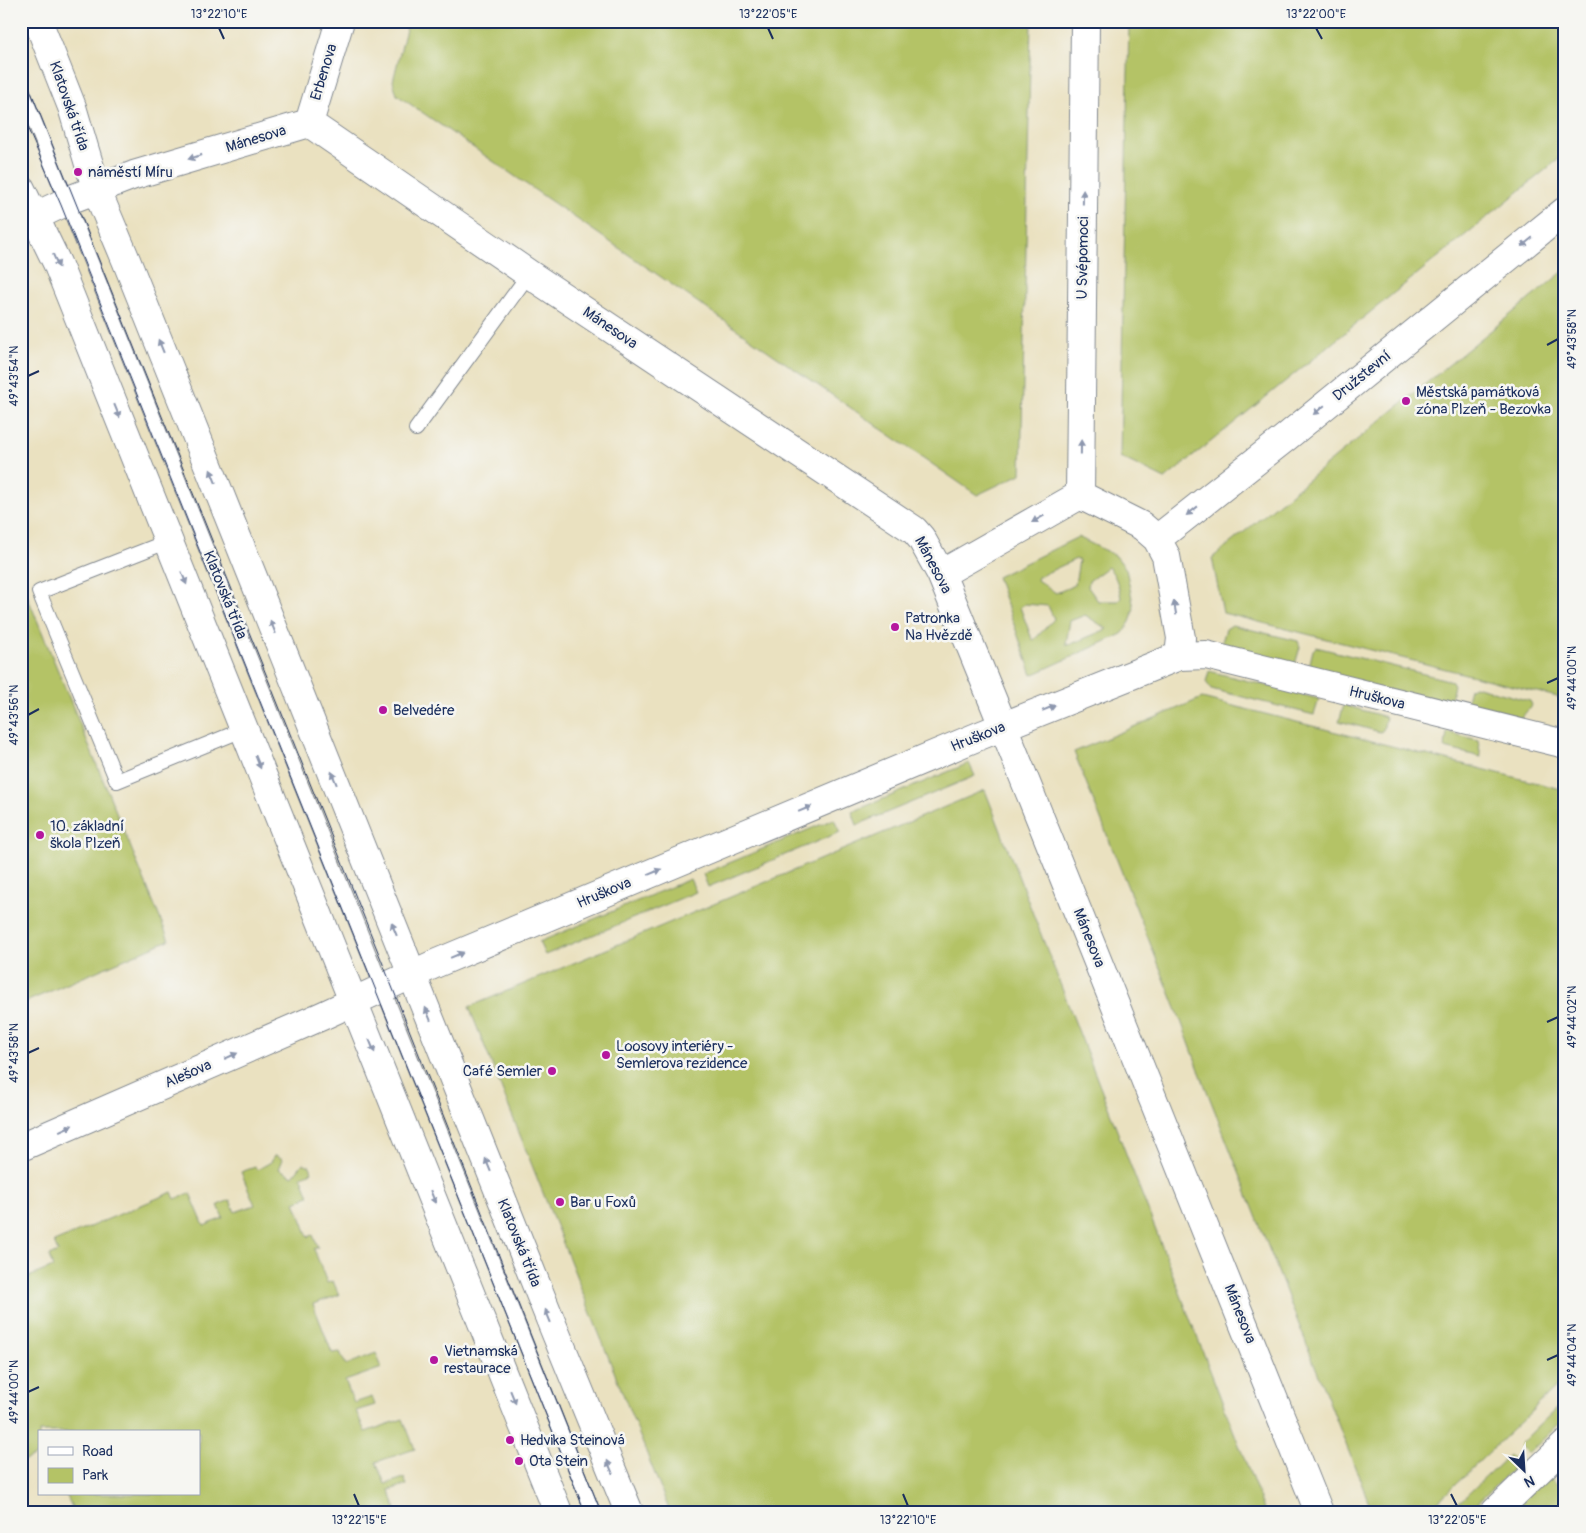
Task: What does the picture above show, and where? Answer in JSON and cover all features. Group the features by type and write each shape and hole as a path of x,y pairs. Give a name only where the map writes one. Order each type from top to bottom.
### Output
{"street":[{"name":"Klatovská třída","path":"38,21 72,107 97,191 130,268 628,1512"},
{"name":"Erbenova","path":"309,123 340,21"},
{"name":"U Svépomoci","path":"1080,495 1085,21"},
{"name":"Mánesova","path":"97,191 134,175 309,123 529,274 914,530 921,538 941,574 1004,726 1319,1512"},
{"path":"21,189 28,220 57,263 558,1512"},
{"path":"28,220 97,191"},
{"name":"Družstevní","path":"1157,539 1299,427 1565,211"},
{"path":"941,574 1080,495 1142,526 1157,539 1166,556 1181,638 1179,656"},
{"name":"Hruškova","path":"412,974 1004,726 1179,656 1206,655 1565,744"},
{"path":"354,1001 412,974"},
{"name":"Alešova","path":"21,1147 354,1001"},
{"path":"1495,1512 1565,1445"}],"lane":[{"name":"Klatovská třída","path":"21,88 593,1512"},
{"path":"416,429 529,274"},
{"path":"169,541 39,592 116,781 245,728"}],"green space":[{"path":"408,21 1031,21 1021,474 977,495 397,95 393,81"},
{"path":"1129,21 1565,21 1565,154 1165,479 1120,457"},
{"path":"1565,270 1565,699 1223,613 1212,558"},
{"path":"1078,537 1116,556 1126,569 1134,608 1130,622 1122,634 1032,675 997,577","holes":["1076,559 1079,560 1075,585 1056,593 1037,580 1038,577","1108,567 1115,577 1121,598 1118,601 1098,601 1088,587 1089,581","1025,604 1048,606 1054,619 1034,640 1020,607","1085,615 1107,629 1069,645 1066,644 1070,621"]},
{"path":"21,581 169,940 21,1004"},
{"path":"1232,625 1298,641 1300,647 1294,668 1220,648 1226,629"},
{"path":"1316,647 1452,681 1454,685 1449,707 1308,671 1313,650"},
{"path":"1209,671 1319,699 1314,715 1211,689 1206,682"},
{"path":"1474,686 1530,701 1532,705 1516,724 1464,711 1470,688"},
{"path":"1202,698 1565,790 1565,1379 1430,1509 1371,1508 1074,752"},
{"path":"1344,705 1386,717 1383,730 1380,732 1339,721"},
{"path":"1447,732 1478,740 1481,757 1445,748"},
{"path":"969,763 975,776 857,825 852,812"},
{"path":"985,790 1265,1512 670,1512 469,1007"},
{"path":"834,819 840,832 708,887 703,874"},
{"path":"690,879 696,892 545,955 539,942"},
{"path":"275,1155 283,1159 279,1169 293,1176 303,1163 310,1166 312,1172 301,1176 309,1196 295,1202 308,1237 313,1235 318,1247 314,1249 327,1283 333,1281 339,1295 313,1304 332,1353 340,1352 346,1365 376,1353 382,1368 345,1381 354,1403 372,1397 375,1405 356,1411 365,1432 403,1419 415,1449 376,1462 385,1484 404,1478 407,1485 389,1490 397,1512 74,1512 67,1496 200,1496 200,1430 38,1430 38,1455 21,1462 21,1434 25,1432 21,1423 21,1280 53,1267 49,1256 58,1252 54,1242 172,1192 175,1199 190,1193 204,1226 223,1218 218,1205 230,1200 235,1212 255,1205 241,1172 255,1167 257,1170 271,1162"},
{"path":"1561,1404 1565,1408 1565,1418 1528,1454 1519,1445"},
{"path":"1509,1455 1518,1464 1468,1512 1449,1512"},
{"path":"1548,1475 1565,1492 1565,1499 1551,1512 1508,1512"}],"tram line":[{"path":"21,67 391,984 601,1512"},
{"path":"21,113 61,205 585,1512"}],"place":[{"name":"náměstí Míru","path":"78,172"},
{"name":"Městská památková zóna Plzeň - Bezovka","path":"1406,401"},
{"name":"Patronka Na Hvězdě","path":"895,627"},
{"name":"Belvedére","path":"383,710"},
{"name":"10. základní škola Plzeň","path":"40,835"},
{"name":"Loosovy interiéry - Semlerova rezidence","path":"606,1055"},
{"name":"Café Semler","path":"552,1071"},
{"name":"Bar u Foxů","path":"560,1202"},
{"name":"Vietnamská restaurace","path":"434,1360"},
{"name":"Hedvika Steinová","path":"510,1440"},
{"name":"Ota Stein","path":"519,1461"}]}
